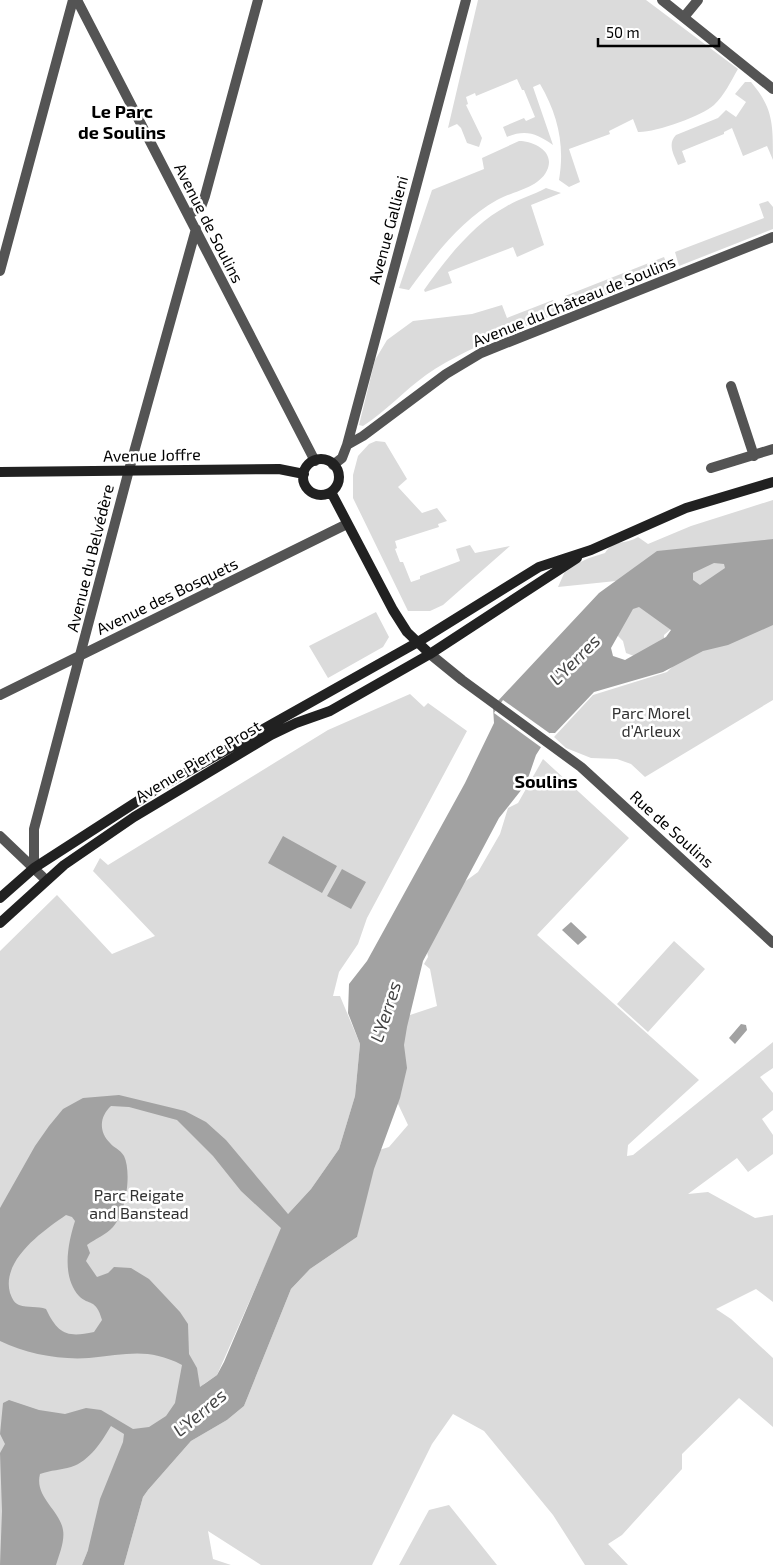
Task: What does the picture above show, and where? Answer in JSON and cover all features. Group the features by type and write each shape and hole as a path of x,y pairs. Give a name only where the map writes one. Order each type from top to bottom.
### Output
{"main road":[{"path":"324,460 333,465 339,479 331,492 320,495 309,490 304,480 304,474 308,466 315,461 324,460"},
{"name":"Avenue Joffre","path":"0,472 279,470 304,474"},
{"path":"591,550 686,508 773,482"},
{"path":"331,492 393,610 407,632 430,654"},
{"name":"Avenue Pierre Prost","path":"0,898 34,868 155,790 418,642 539,567 591,550"},
{"name":"Avenue Pierre Prost","path":"0,923 46,880 134,817 271,735 296,722 330,711 430,654 591,550"}],"street":[{"name":"Avenue de Soulins","path":"75,0 196,229 315,461"},
{"path":"0,271 75,0"},
{"path":"188,215 201,207 205,196 258,0"},
{"name":"Avenue Gallieni","path":"333,465 342,458 347,444 466,0"},
{"path":"662,0 773,89"},
{"path":"684,17 698,0"},
{"name":"Avenue du Belvédère","path":"34,868 34,829 129,470 196,229"},
{"name":"Avenue du Château de Soulins","path":"347,444 363,436 446,374 481,353 773,237"},
{"path":"731,386 754,456"},
{"path":"711,468 773,449"},
{"name":"Avenue des Bosquets","path":"0,695 347,524"},
{"name":"Rue de Soulins","path":"430,654 581,767 773,943"},
{"path":"0,836 46,880"}],"green space":[{"path":"478,0 646,0 738,69 718,101 708,109 689,119 655,130 638,132 633,119 609,131 610,134 569,149 580,182 569,187 559,180 561,155 556,119 540,84 533,87 553,145 542,138 526,133 507,137 503,127 524,118 526,121 535,117 524,90 522,90 517,79 476,96 475,93 466,97 468,104 466,105 482,138 479,147 467,143 461,128 457,124 448,128"},
{"path":"745,82 751,82 768,108 773,136 773,160 767,146 743,156 732,128 724,132 724,134 682,151 686,162 678,165 673,153 673,138 676,135 718,118 726,110 736,117 746,102 735,94"},
{"path":"519,141 524,141 541,148 548,156 548,168 544,175 533,185 497,200 471,218 448,240 409,290 399,288 432,190 484,169 482,158"},
{"path":"546,188 561,193 531,205 544,245 517,257 513,247 448,272 452,283 425,292 424,290 441,266 483,222 512,204"},
{"path":"768,201 773,207 773,229 679,266 675,252 764,218 759,204"},
{"path":"664,257 669,270 572,309 568,305 565,296"},
{"path":"553,300 558,310 556,314 490,341 441,365 418,381 363,426 359,425 375,360 387,340 413,321 472,314 502,305 507,318"},
{"path":"376,441 385,442 407,479 398,487 422,513 437,508 447,521 438,524 439,527 395,541 397,548 395,549 400,562 403,562 411,582 420,579 420,576 460,561 456,549 470,545 475,553 510,546 443,605 430,611 408,611 353,498 353,475 358,456 369,444"},
{"path":"773,500 773,539 616,581 558,587 566,569 605,553 616,544 638,537 648,544 691,526"},
{"path":"706,559 735,563 699,587 687,585 689,570"},
{"path":"631,596 671,629 664,635 664,640 634,656 626,653 623,641 616,634"},
{"name":"Parc Morel d’Arleux","path":"773,597 773,700 645,777 631,764 617,759 591,758 566,748 554,737 593,695 667,672 694,645"},
{"path":"376,612 389,637 383,647 328,678 309,646"},
{"name":"Parc Reigate and Banstead","path":"410,694 424,707 428,703 467,731 367,918 358,944 339,972 333,996 340,996 360,1044 355,1096 339,1149 311,1189 288,1214 217,1375 204,1384 88,1550 82,1565 0,1565 0,951 57,895 112,954 155,936 93,871 100,858 108,865 328,730"},
{"path":"543,759 629,838 537,935 699,1080 628,1145 627,1156 633,1155 773,1042 773,1068 760,1077 773,1093 773,1110 762,1119 773,1135 773,1154 748,1172 737,1158 688,1194 708,1192 755,1218 773,1215 773,1302 756,1289 716,1309 731,1319 773,1358 773,1427 739,1398 682,1454 682,1469 622,1535 608,1544 628,1565 585,1565 553,1515 484,1431 453,1414 432,1444 372,1565 261,1565 208,1531 213,1559 231,1565 124,1565 143,1497 191,1441 227,1420 244,1406 291,1289 310,1269 357,1237 366,1154 389,1147 408,1125 389,1085 401,1018 437,1006 430,969 424,964 428,957 423,928 438,901 478,872 500,834 508,808 518,803"},
{"path":"674,941 705,969 648,1032 617,1004"},
{"path":"449,1505 497,1565 399,1565 429,1510"}],"water":[{"name":"L'Yerres","path":"773,539 773,625 728,645 703,651 663,672 594,692 555,733 550,733 536,755 526,784 499,818 423,961 407,1027 404,1045 407,1068 400,1098 374,1169 357,1237 310,1269 291,1289 244,1406 227,1420 191,1441 143,1497 124,1565 82,1565 88,1550 100,1499 123,1442 124,1434 111,1426 95,1450 84,1460 71,1467 40,1474 41,1490 61,1523 63,1530 62,1543 56,1565 0,1565 2,1511 0,1453 5,1444 0,1434 3,1403 9,1400 39,1410 65,1414 86,1408 101,1410 133,1429 149,1427 166,1416 175,1403 182,1365 169,1359 147,1354 125,1354 89,1358 55,1357 32,1353 0,1341 0,1208 35,1146 63,1109 83,1098 119,1095 185,1111 206,1122 226,1140 288,1214 311,1189 339,1149 355,1096 360,1044 348,1013 349,984 367,961 465,783 494,723 493,707 599,593 657,551","holes":["714,563 724,564 725,568 700,585 693,580 693,573","639,607 671,630 666,637 625,660 613,656 611,648 633,609","111,1106 129,1107 177,1120 213,1156 241,1191 281,1228 224,1362 217,1375 200,1387 197,1368 189,1354 188,1324 180,1312 149,1279 131,1268 114,1267 108,1273 97,1277 86,1261 90,1253 87,1245 108,1232 118,1221 126,1193 127,1172 124,1156 106,1138 102,1129 103,1119","66,1215 72,1217 75,1221 68,1249 68,1269 73,1288 79,1296 95,1305 100,1313 102,1320 94,1332 85,1334 64,1332 55,1324 46,1309 19,1305 14,1302 10,1293 9,1281 12,1269 18,1258 36,1238"]},
{"path":"283,836 337,866 322,893 268,863"},
{"path":"342,869 366,882 351,909 327,896"},
{"path":"571,922 587,937 578,945 562,930"},
{"path":"741,1024 746,1025 747,1030 735,1044 729,1038"}],"pier":[{"path":"503,700 552,735 542,748 494,713"}],"district":[{"name":"Le Parc de Soulins","path":"122,122"},
{"name":"Soulins","path":"546,782"}]}
